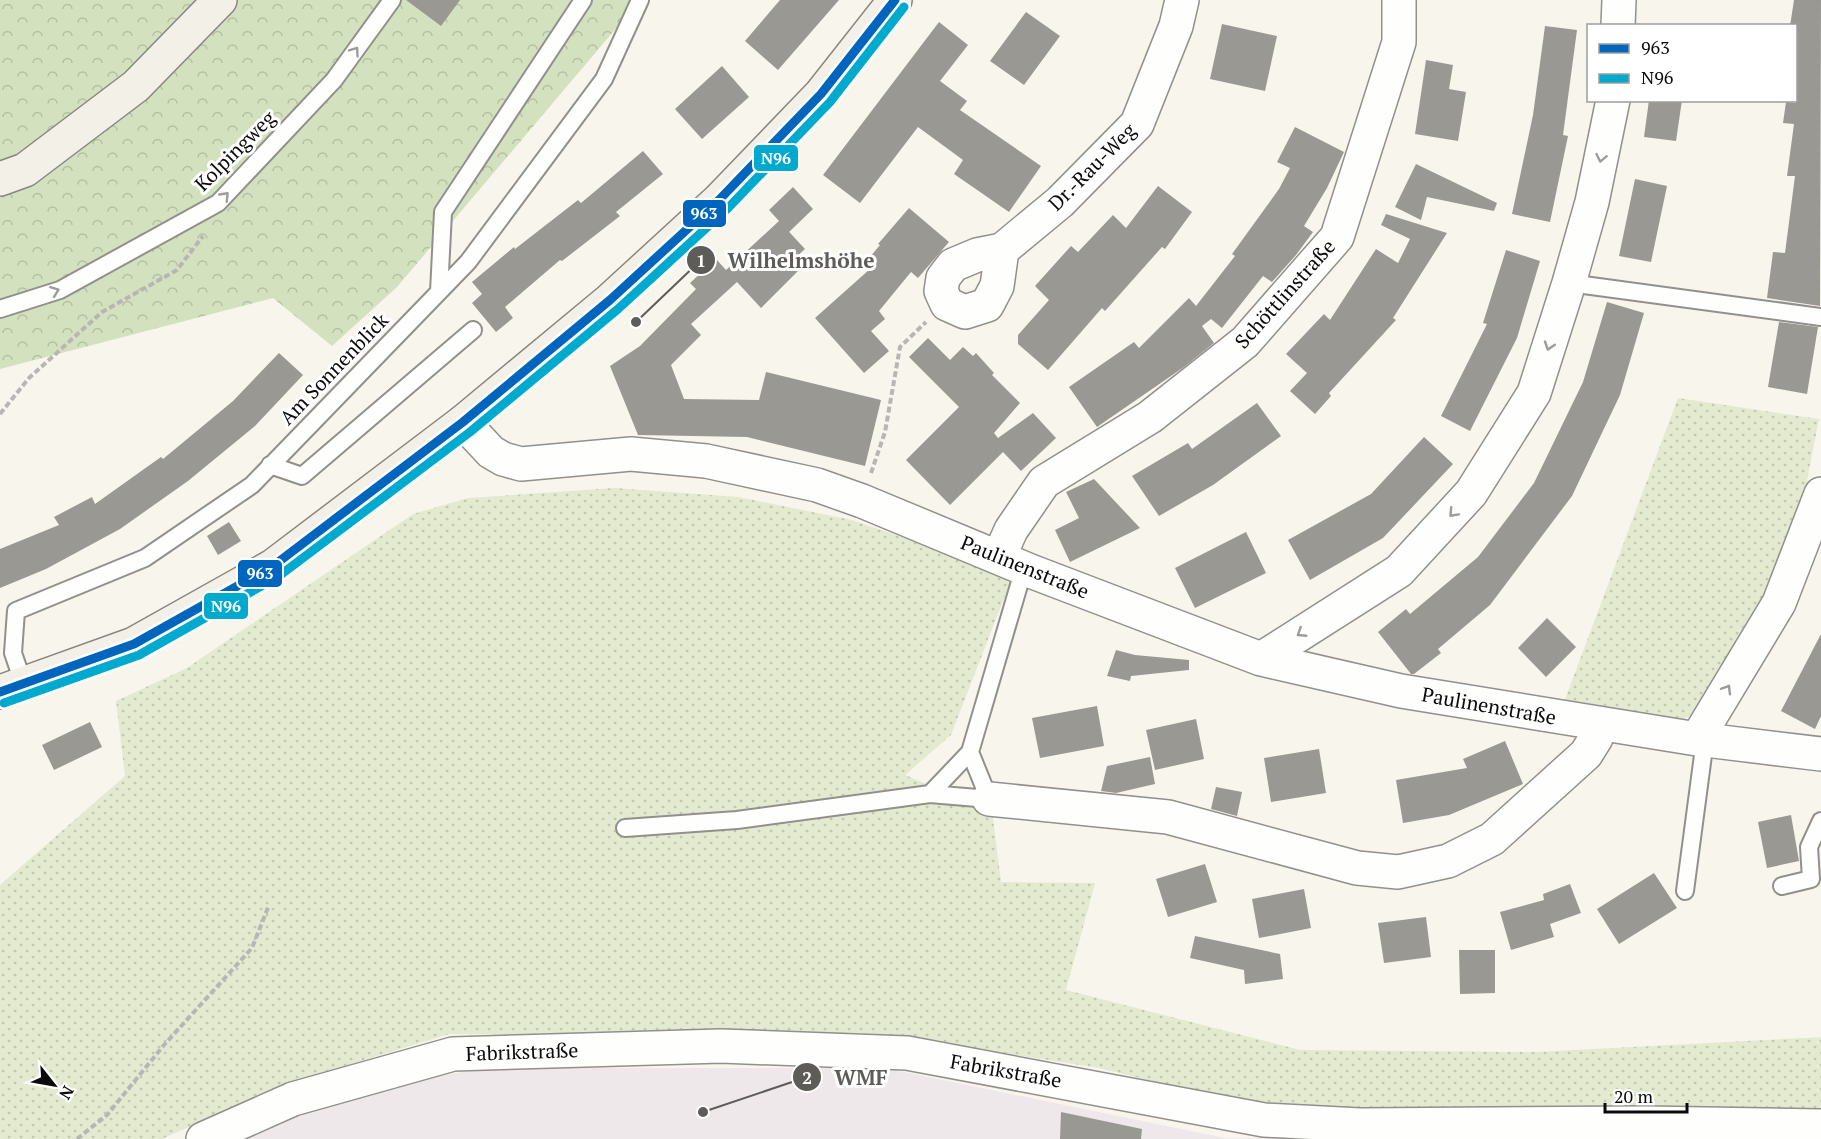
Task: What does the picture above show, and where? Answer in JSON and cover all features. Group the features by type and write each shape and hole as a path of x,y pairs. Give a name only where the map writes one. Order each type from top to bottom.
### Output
{"main road":[{"path":"0,179 25,170 136,86 220,0"},
{"path":"12,689 134,644 273,566 463,422 610,300 719,200 821,94 895,0"}],"street":[{"name":"Dr.-Rau-Weg","path":"947,304 941,291 943,278 953,265 977,255 1002,250 1060,202 1137,124 1176,26 1182,0"},
{"name":"Schöttlinstraße","path":"1011,562 1011,530 1044,482 1150,417 1245,342 1337,237 1399,42 1399,0"},
{"path":"1618,24 1619,0"},
{"path":"1261,659 1399,571 1471,493 1534,393 1592,202 1613,102"},
{"path":"947,304 965,312 987,305 997,286 1002,250"},
{"name":"Paulinenstraße","path":"463,422 491,452 502,459 521,464 631,454 706,461 817,485 1261,659 1401,691 1701,740 1821,754"},
{"path":"1701,740 1779,603 1821,494"},
{"path":"989,799 1168,817 1356,868 1398,872 1448,861 1492,839 1586,754 1596,738 1598,724"},
{"name":"Fabrikstraße","path":"203,1139 293,1099 453,1054 721,1046 907,1053 1263,1120 1360,1125 1645,1123 1821,1126"}],"lane":[{"name":"Kolpingweg","path":"0,309 60,290 218,203 334,80 392,0"},
{"path":"439,292 443,212 583,0"},
{"name":"Am Sonnenblick","path":"12,689 16,611 145,558 252,485 468,262 604,79 640,0"},
{"path":"1569,283 1821,317"},
{"path":"270,465 302,476 473,330"},
{"path":"930,794 970,752 1011,562"},
{"path":"1685,891 1701,740"},
{"path":"625,828 736,820 930,794 989,799 970,752"},
{"path":"1782,886 1812,879 1809,847 1821,821"}],"path":[{"path":"0,414 29,378 102,312 177,270"},
{"path":"862,501 885,432 900,347 947,304"},
{"path":"77,1139 107,1115 164,1045 252,948 269,905"}],"shaded area":[{"path":"489,1068 885,1068 1225,1138 1821,1139 243,1139 368,1087"}],"green space":[{"path":"0,0 197,0 125,74 17,155 0,161"},
{"path":"220,0 640,0 397,287 332,346 273,298 0,369 0,184"},
{"path":"1678,398 1819,419 1806,485 1772,586 1695,713 1677,722 1564,702"},
{"path":"615,488 738,497 852,520 1013,575 951,735 905,775 992,811 1001,882 1095,883 1066,990 1300,1050 1537,1052 1821,1037 1821,1110 1270,1110 1099,1068 909,1038 449,1034 282,1085 162,1139 0,1139 0,885 125,776 116,701 187,668 413,514 468,498"}],"building":[{"path":"406,0 460,0 441,26"},
{"path":"780,0 839,0 778,70 745,41"},
{"path":"1794,0 1821,0 1820,306 1767,298 1773,252 1785,253 1795,176 1787,176 1794,124 1783,123 1786,102 1797,102 1797,24 1790,24"},
{"path":"1026,12 1060,36 1024,85 990,61"},
{"path":"939,22 968,45 940,81 967,101 960,110 1041,166 1009,212 954,174 963,160 918,127 860,203 823,175"},
{"path":"1222,24 1277,36 1265,91 1210,79"},
{"path":"1545,26 1577,30 1563,135 1568,136 1550,222 1512,214 1533,115"},
{"path":"1426,60 1453,65 1449,89 1466,92 1458,141 1415,134"},
{"path":"722,66 749,97 702,139 675,109"},
{"path":"1649,102 1682,102 1676,141 1644,137"},
{"path":"1295,127 1344,152 1327,188 1304,226 1313,232 1272,282 1263,276 1222,328 1211,319 1202,326 1214,343 1184,367 1097,427 1069,387 1134,342 1139,348 1189,298 1196,306 1235,256 1232,254 1279,189 1290,168 1277,162"},
{"path":"643,151 663,174 616,212 620,216 562,261 560,260 505,307 513,318 496,332 472,303 482,294 472,282 514,247 515,249 578,200 581,203"},
{"path":"1416,164 1497,203 1494,211 1427,197 1421,220 1395,207"},
{"path":"1635,179 1667,186 1651,262 1619,256"},
{"path":"1158,186 1192,212 1165,249 1162,247 1105,311 1102,308 1048,370 1018,344 1018,335 1049,300 1035,286 1071,246 1078,252 1113,215 1126,228"},
{"path":"793,187 813,209 789,232 769,210"},
{"path":"909,208 949,242 918,278 911,272 879,311 885,319 871,331 889,351 864,373 815,318 870,269 864,264"},
{"path":"1386,214 1447,233 1393,318 1396,320 1329,393 1331,396 1315,414 1290,391 1307,373 1286,354 1324,314 1330,320 1376,249 1398,263 1410,239 1381,225"},
{"path":"779,221 805,249 794,259 802,267 761,308 737,282 691,324 701,335 671,365 684,399 759,400 766,372 881,400 865,466 747,437 638,435 610,366 640,346 696,289 690,283 716,259 726,270"},
{"path":"1506,250 1540,261 1517,338 1470,431 1441,416 1487,324 1483,323"},
{"path":"1607,302 1644,313 1620,395 1572,496 1490,605 1438,649 1441,653 1411,674 1378,632 1406,609 1410,614 1478,557 1534,483 1583,382"},
{"path":"1779,322 1818,327 1807,394 1768,387"},
{"path":"928,338 950,360 963,347 973,356 976,353 994,373 992,375 1020,403 994,433 998,438 1033,413 1056,438 1021,471 1003,452 950,505 906,460 959,407 909,357"},
{"path":"279,353 303,375 255,426 188,481 120,529 46,569 0,588 0,549 59,525 54,517 92,497 95,504 161,457 163,459 233,401"},
{"path":"1257,403 1281,436 1213,485 1159,516 1132,476 1188,443 1192,449"},
{"path":"1424,437 1453,464 1383,538 1310,580 1288,540 1371,494"},
{"path":"1094,479 1140,528 1070,562 1055,530 1079,518 1066,492"},
{"path":"229,522 241,541 218,555 207,536"},
{"path":"1246,532 1266,573 1195,608 1175,568"},
{"path":"1547,618 1576,647 1546,677 1518,648"},
{"path":"1821,634 1821,716 1815,729 1781,711"},
{"path":"1116,650 1135,655 1189,660 1189,670 1131,676 1130,681 1107,676"},
{"path":"1097,706 1104,746 1040,758 1032,718"},
{"path":"1196,719 1204,759 1155,770 1146,730"},
{"path":"90,722 102,747 54,770 42,745"},
{"path":"1505,741 1523,784 1449,815 1403,823 1396,780 1467,768 1463,759"},
{"path":"1319,749 1326,793 1271,802 1264,758"},
{"path":"1150,757 1155,784 1116,793 1101,791 1107,766"},
{"path":"1216,787 1242,792 1237,816 1211,809"},
{"path":"1791,815 1799,861 1767,868 1758,822"},
{"path":"1205,864 1217,902 1168,917 1156,879"},
{"path":"1654,873 1677,908 1619,944 1597,909"},
{"path":"1570,884 1581,913 1550,924 1554,937 1511,950 1500,912 1544,900 1543,894"},
{"path":"1304,889 1311,928 1259,938 1252,899"},
{"path":"1426,917 1431,957 1384,963 1378,923"},
{"path":"1195,936 1280,954 1283,979 1245,984 1244,970 1190,958"},
{"path":"1459,950 1495,950 1495,993 1460,994"},
{"path":"1061,1112 1142,1129 1141,1139 1060,1139"}],"transit line":[{"name":"963","path":"0,692 134,644 273,566 463,422 610,300 719,200 821,94 895,0"},
{"name":"N96","path":"4,703 139,655 279,576 470,432 618,309 728,208 830,102 904,7"}],"place":[{"name":"Wilhelmshöhe","path":"636,322"},
{"name":"WMF","path":"703,1112"}]}
